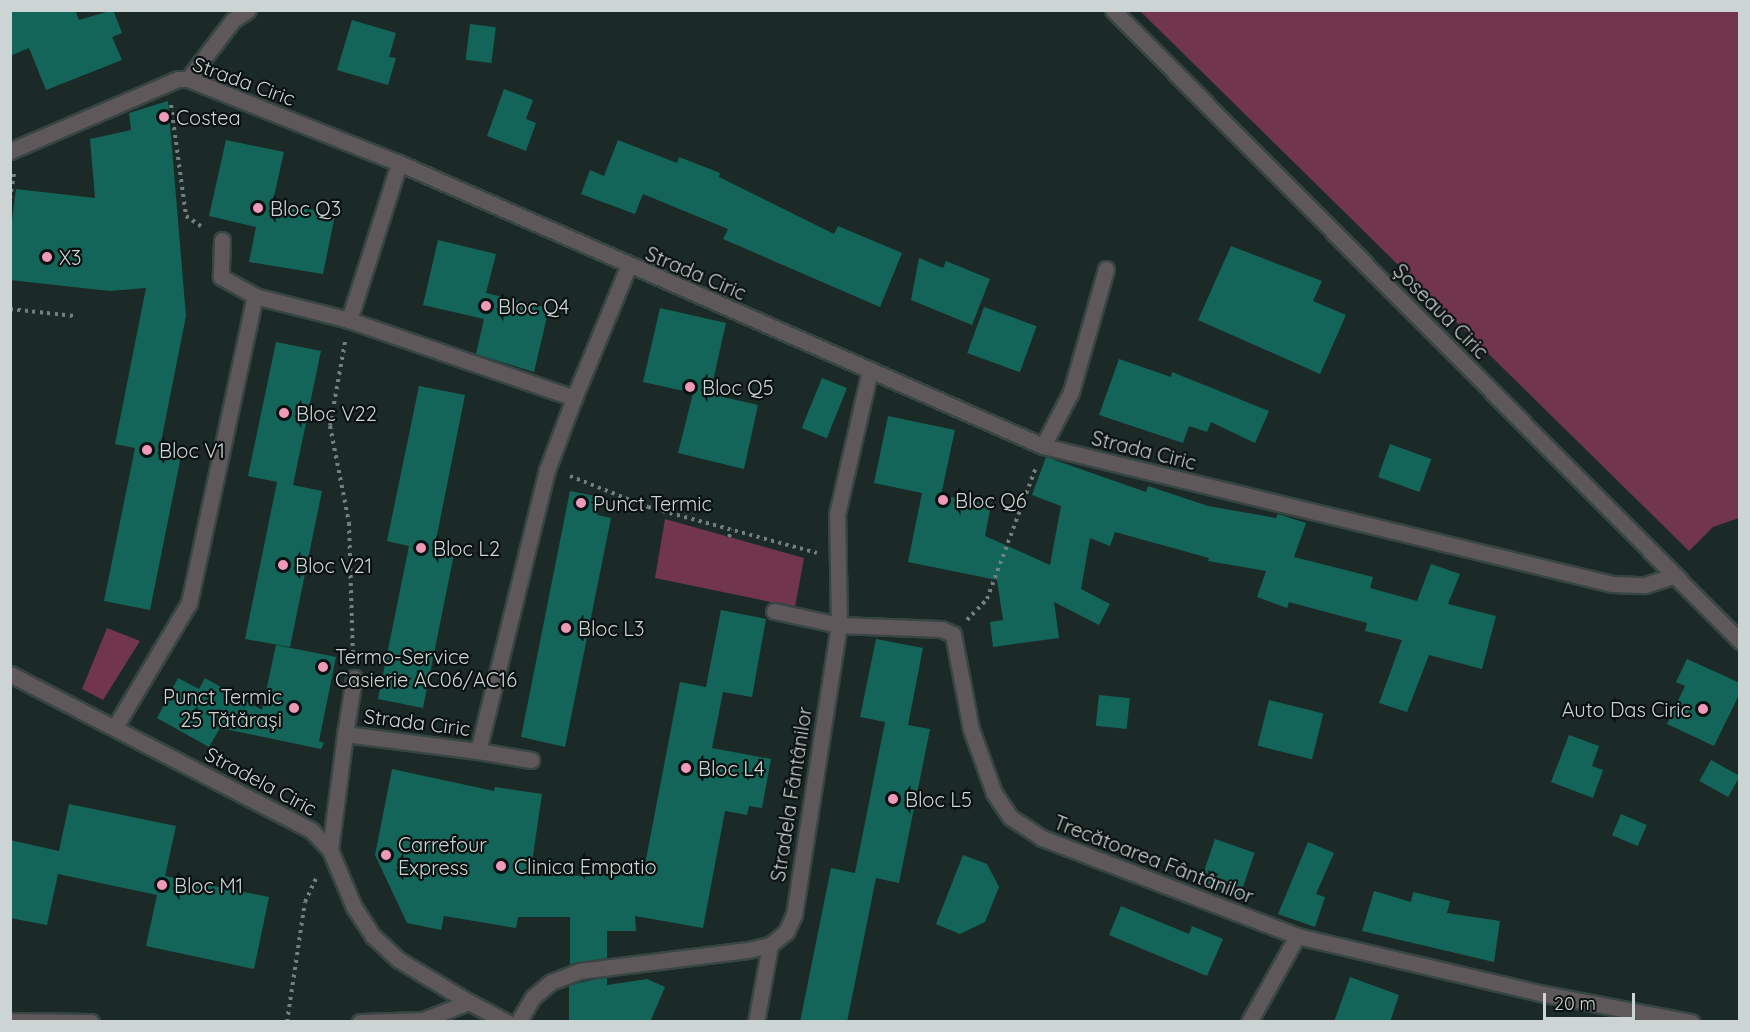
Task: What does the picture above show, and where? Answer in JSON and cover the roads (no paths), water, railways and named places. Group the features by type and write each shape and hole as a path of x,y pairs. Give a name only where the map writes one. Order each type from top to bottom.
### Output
{"street":[{"path":"188,79 233,20 248,10"},
{"name":"Șoseaua Ciric","path":"1113,10 1740,641"},
{"name":"Strada Ciric","path":"10,151 169,83 188,79 399,163 628,267 1043,446 1612,584 1645,585 1675,575"},
{"path":"349,320 399,163"},
{"path":"222,240 221,277 255,296 349,320 574,398"},
{"name":"Strada Ciric","path":"345,734 478,751 547,470 628,267"},
{"path":"1043,446 1071,392 1106,269"},
{"path":"115,727 189,603 255,296"},
{"name":"Stradela Fântânilor","path":"770,945 786,932 794,915 839,625 837,514 870,370"},
{"path":"774,611 839,625"},
{"name":"Trecătoarea Fântânilor","path":"839,625 941,628 953,634 971,729 994,793 1010,817 1042,838 1297,936 1545,994 1691,1022"},
{"name":"Stradela Ciric","path":"10,674 311,830 330,850 354,908 373,936 399,960 507,1022"},
{"name":"Strada Ciric","path":"330,850 354,678"},
{"path":"478,751 531,760"},
{"path":"1249,1022 1297,936"},
{"path":"518,1022 533,997 551,982 579,971 770,945 756,1022"},
{"path":"360,1022 423,1020 469,1002"},
{"path":"10,1021 90,1022"}],"place":[{"name":"Costea","path":"164,117"},
{"name":"Bloc Q3","path":"258,208"},
{"name":"X3","path":"47,257"},
{"name":"Bloc Q4","path":"486,306"},
{"name":"Bloc Q5","path":"690,387"},
{"name":"Bloc V22","path":"284,413"},
{"name":"Bloc V1","path":"147,450"},
{"name":"Bloc Q6","path":"943,500"},
{"name":"Punct Termic","path":"581,503"},
{"name":"Bloc L2","path":"421,548"},
{"name":"Bloc V21","path":"283,565"},
{"name":"Bloc L3","path":"566,628"},
{"name":"Termo-Service Casierie AC06/AC16","path":"323,667"},
{"name":"Punct Termic 25 Tătărași","path":"294,708"},
{"name":"Auto Das Ciric","path":"1703,709"},
{"name":"Bloc L4","path":"686,768"},
{"name":"Bloc L5","path":"893,799"},
{"name":"Carrefour Express","path":"386,855"},
{"name":"Clinica Empatio","path":"501,866"},
{"name":"Bloc M1","path":"162,885"}]}
